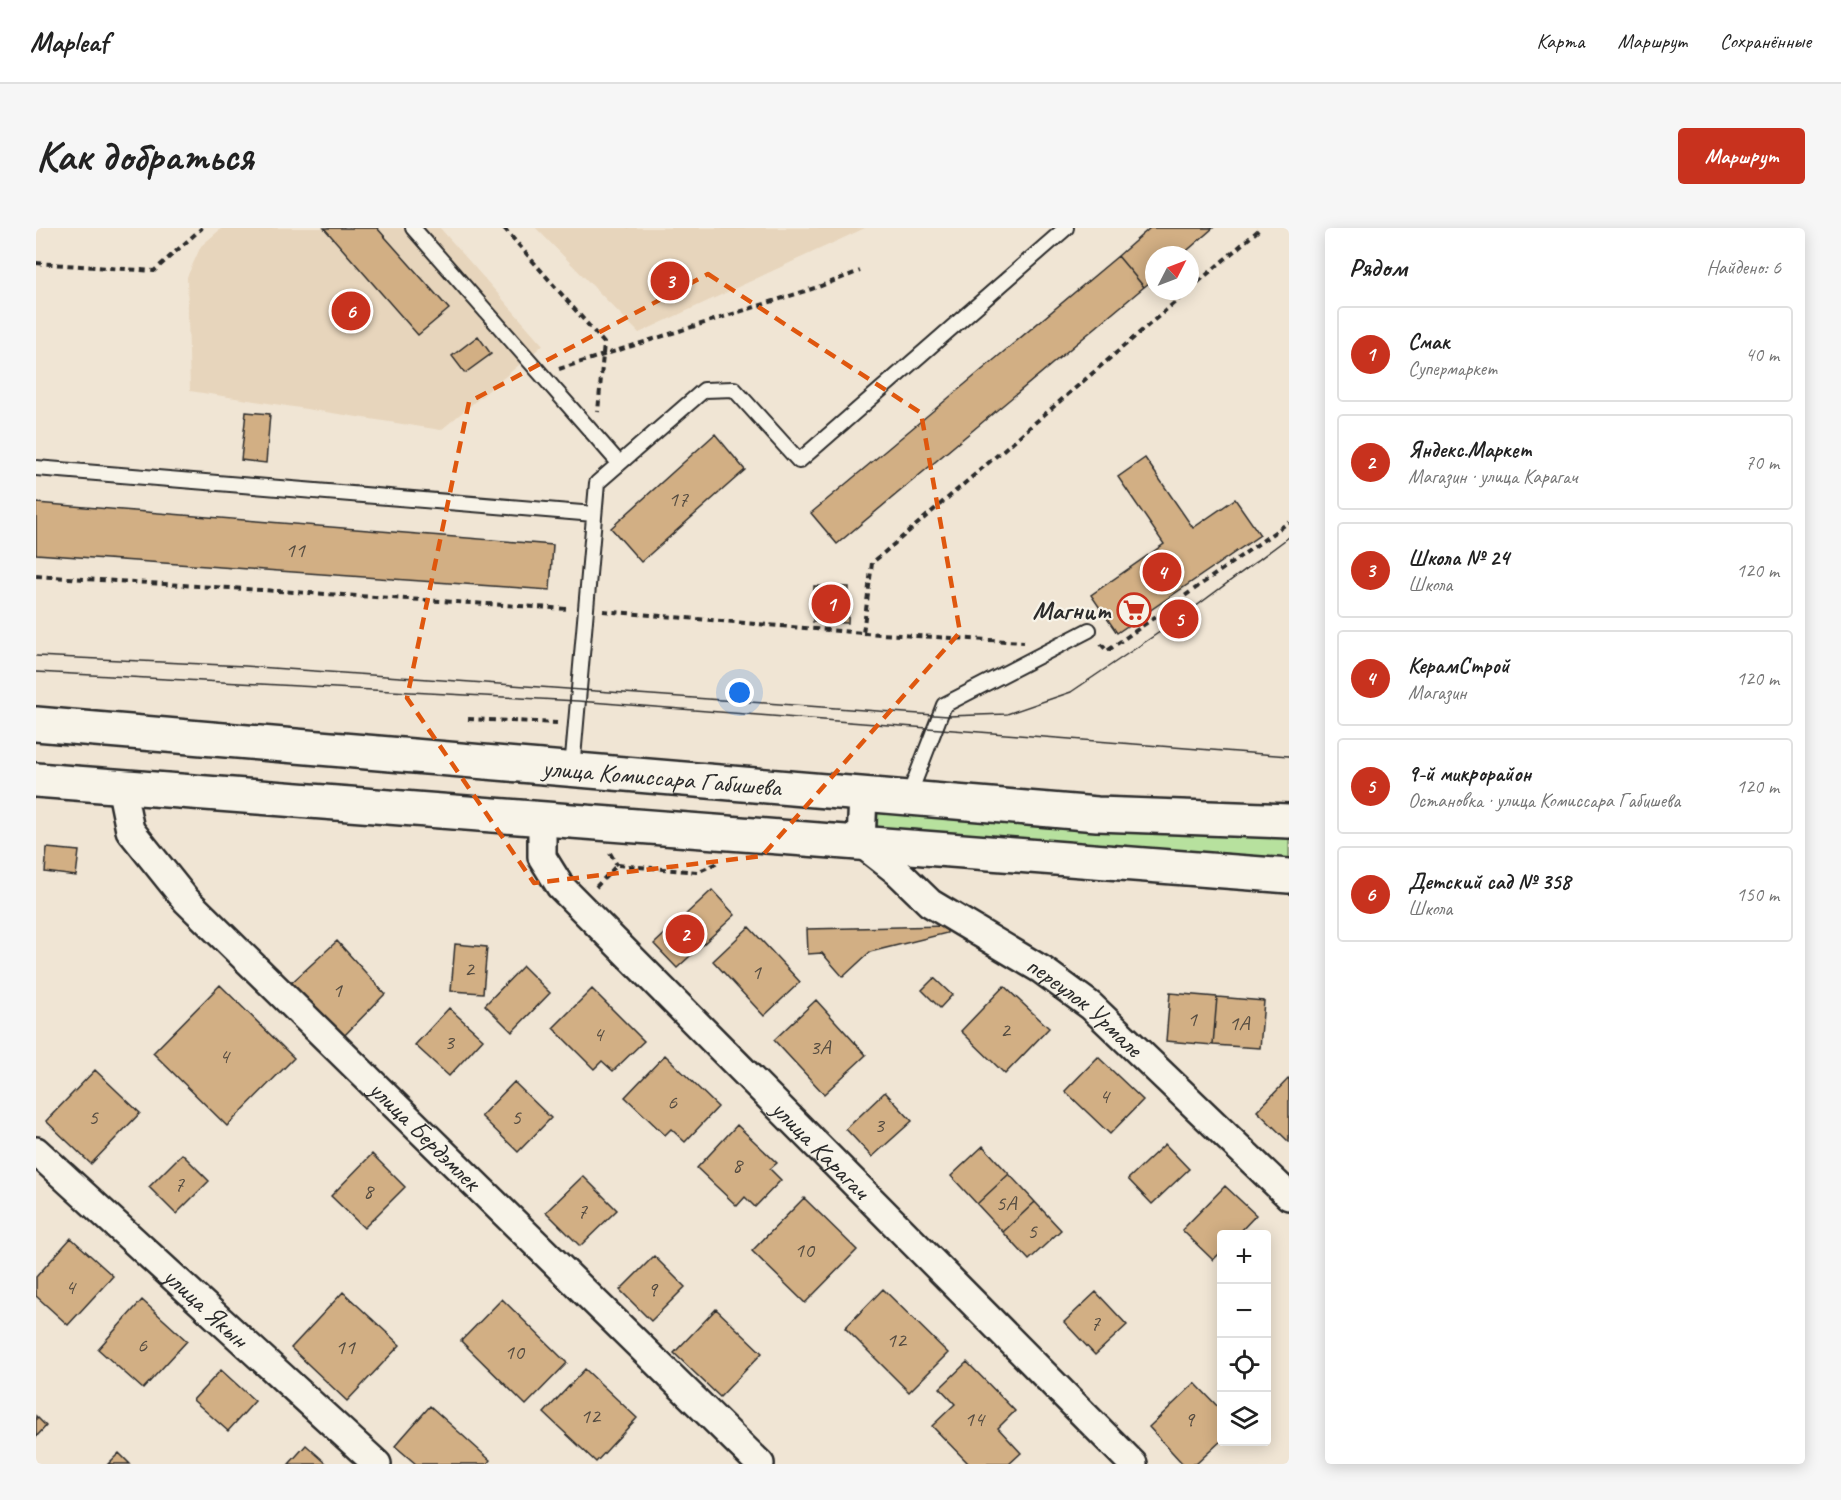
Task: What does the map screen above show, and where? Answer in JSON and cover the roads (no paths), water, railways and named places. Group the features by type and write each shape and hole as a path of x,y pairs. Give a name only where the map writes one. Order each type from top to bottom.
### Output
{"street":[{"name":"улица Комиссара Габишева","path":"36,724 1097,814 1289,821"},
{"name":"улица Комиссара Габишева","path":"36,780 1289,876"},
{"name":"улица Бердэмлек","path":"121,786 130,830 186,900 760,1464"},
{"path":"861,843 864,794"},
{"name":"улица Карагач","path":"542,818 542,857 560,886 1133,1464"},
{"name":"переулок Урмале","path":"861,843 898,872 930,903 1042,970 1091,1006 1289,1196"},
{"name":"улица Якын","path":"36,1150 377,1464"}],"lane":[{"path":"413,228 619,463"},
{"path":"572,769 597,483 704,390 734,389 799,460 1066,228"},
{"path":"36,468 594,514"},
{"path":"908,798 944,705 1089,630"}],"tram line":[{"path":"36,656 245,666 948,716 1007,714 1071,692 1179,619 1289,537"},
{"path":"36,672 578,701 1289,756"}],"place":[{"name":"Школа № 24","path":"670,281"},
{"name":"Детский сад № 358","path":"351,311"},
{"name":"КерамСтрой","path":"1162,572"},
{"name":"Смак","path":"831,604"},
{"name":"Магнит","path":"1134,610"},
{"name":"9-й микрорайон","path":"1179,619"},
{"name":"Яндекс.Маркет","path":"685,934"}]}
